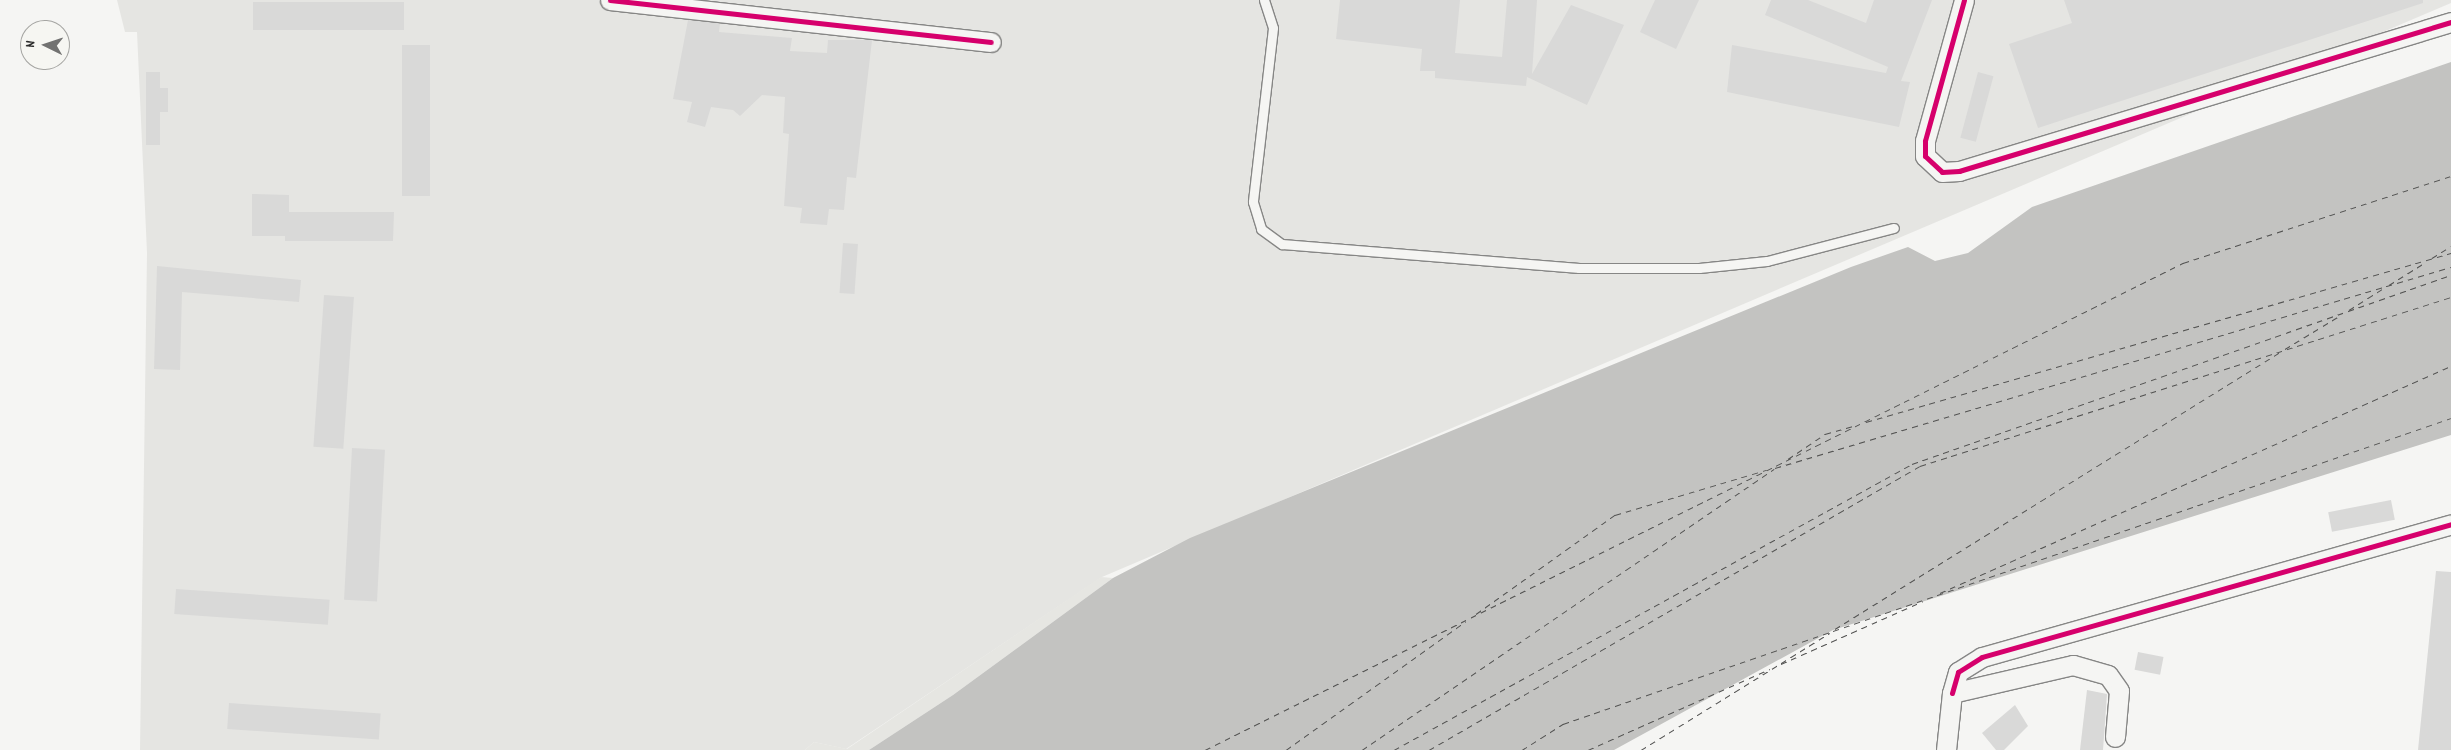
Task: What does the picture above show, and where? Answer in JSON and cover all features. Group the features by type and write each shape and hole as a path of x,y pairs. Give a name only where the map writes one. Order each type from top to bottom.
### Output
{"street":[{"path":"610,0 991,42"},
{"path":"1964,0 1924,141 1925,156 1942,172 1969,168 2451,22"},
{"path":"1946,750 1952,693 1958,672 1982,656 2451,524"},
{"path":"1952,693 2073,665 2108,674 2118,691 2115,736"}],"lane":[{"path":"1264,0 1273,28 1253,202 1261,229 1282,244 1579,268 1699,268 1767,261 1894,228"}],"shaded area":[{"path":"117,0 2451,0 2451,3 1102,577 846,749 814,742 805,750 140,750 147,253 137,32 125,32"},
{"path":"2451,62 2451,435 1833,630 1614,750 869,750 953,695 1113,578 1190,538 1851,267 1908,247 1935,261 1968,253 2032,207"},
{"path":"1101,577 1113,578 953,695 869,750 805,750 814,742 847,749"}],"building":[{"path":"1340,0 1460,0 1455,53 1502,57 1507,0 1537,0 1532,74 1571,5 1624,25 1587,105 1527,77 1526,86 1435,78 1435,71 1420,71 1422,49 1336,39"},
{"path":"1655,0 1699,0 1676,49 1640,32"},
{"path":"1771,0 1808,0 1866,23 1874,0 1932,0 1901,81 1910,82 1899,127 1727,92 1732,45 1886,73 1888,67 1765,15"},
{"path":"2064,0 2423,0 2423,3 2038,128 2009,44 2072,23"},
{"path":"253,2 404,2 404,30 253,30"},
{"path":"688,20 720,23 719,32 792,38 790,51 827,53 828,40 872,40 856,178 847,177 844,210 829,209 827,225 800,223 802,208 784,206 789,134 783,133 785,97 762,95 740,116 733,110 711,107 705,127 687,122 692,102 673,99"},
{"path":"402,45 430,45 430,196 402,196"},
{"path":"146,72 160,72 160,88 168,88 168,112 160,112 160,145 146,145"},
{"path":"1978,72 1993,76 1976,142 1960,138"},
{"path":"252,194 289,195 289,212 394,212 393,241 285,241 285,236 252,236"},
{"path":"843,243 858,244 854,294 840,293"},
{"path":"157,266 301,280 299,302 182,292 180,370 154,369"},
{"path":"324,295 354,297 343,449 313,447"},
{"path":"352,448 385,450 377,602 344,600"},
{"path":"2391,500 2395,520 2332,532 2328,512"},
{"path":"2436,571 2451,572 2451,750 2418,750"},
{"path":"176,589 330,600 328,625 174,614"},
{"path":"2138,652 2164,657 2160,675 2135,670"},
{"path":"2087,690 2107,694 2103,750 2080,750"},
{"path":"229,703 381,714 379,740 227,729"},
{"path":"2015,705 2028,726 2004,750 1996,750 1982,733"}],"ferry route":[{"path":"1205,750 2183,263 2451,176"},
{"path":"2432,258 2451,246"},
{"path":"1866,422 2451,253"},
{"path":"2389,285 2426,262"},
{"path":"1775,468 2451,267"},
{"path":"1394,750 1912,464 2451,275"},
{"path":"2349,310 2384,288"},
{"path":"1429,750 1920,466 2451,297"},
{"path":"2285,349 2341,315"},
{"path":"1835,629 2282,351"},
{"path":"1940,593 2451,366"},
{"path":"1522,750 1563,724 2451,418"},
{"path":"1788,459 1825,434 1857,425"},
{"path":"1362,750 1774,469"},
{"path":"1476,614 1615,515 1766,470"},
{"path":"1781,664 1923,601"},
{"path":"1286,750 1466,621"},
{"path":"1641,750 1830,633"},
{"path":"1588,750 1770,669"}],"cycle path":[{"path":"610,0 991,42"},
{"path":"1964,0 1925,141 1925,156 1942,172 1959,171 2451,22"},
{"path":"1952,693 1958,672 1982,657 2451,524"}]}
